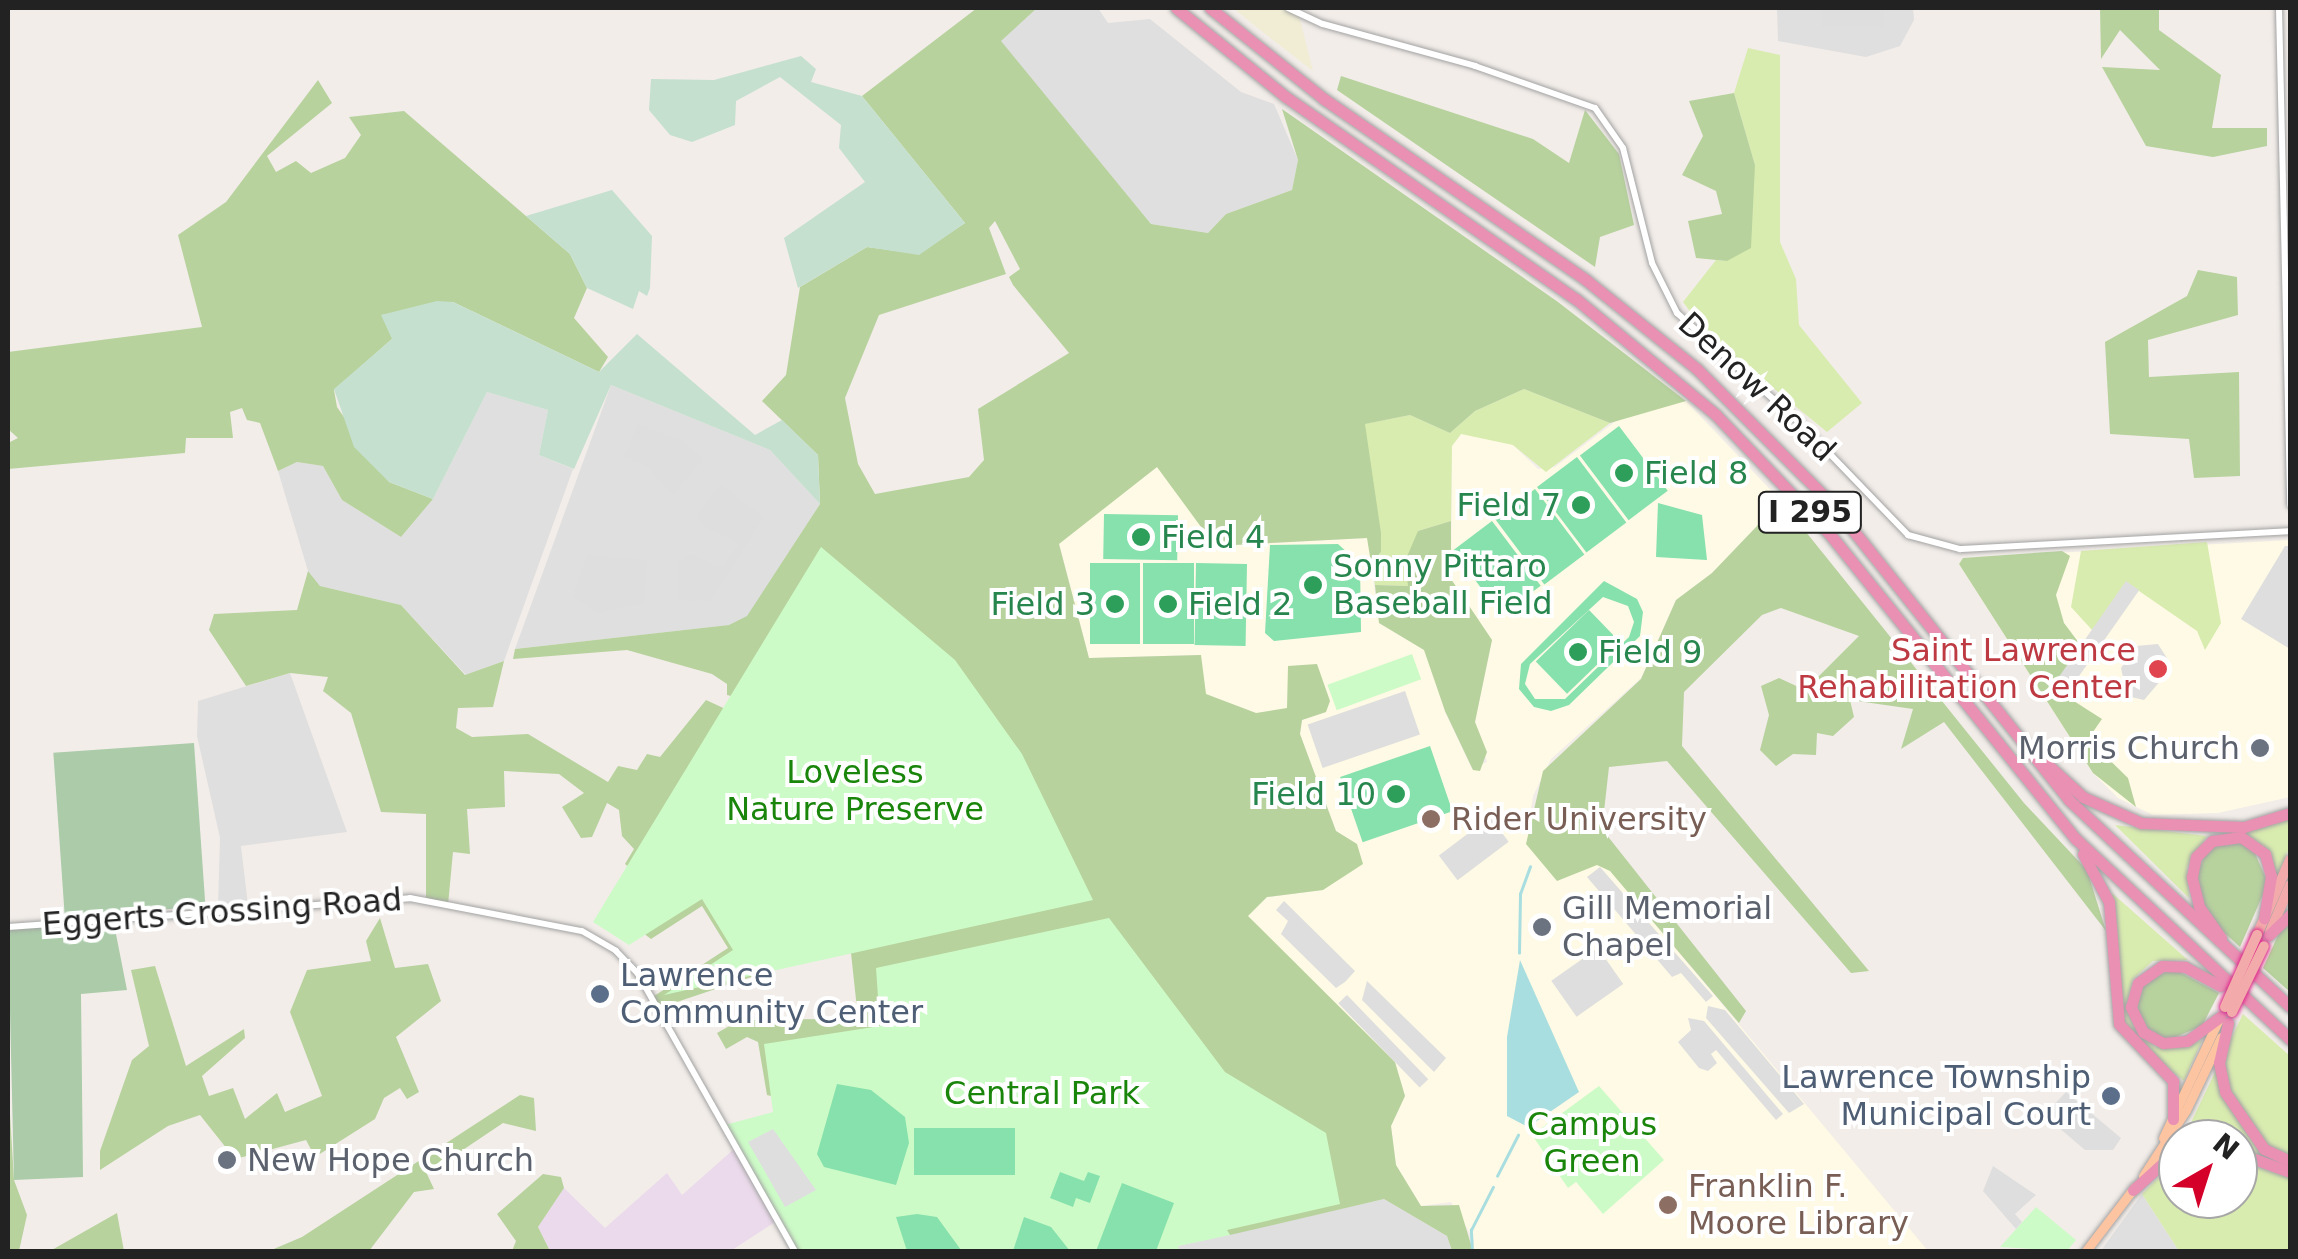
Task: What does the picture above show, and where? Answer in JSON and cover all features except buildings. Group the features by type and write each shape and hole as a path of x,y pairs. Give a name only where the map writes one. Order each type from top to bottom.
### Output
{"highway":[{"name":"I 295","path":"1176,8 1286,98 1576,299 1716,415 1828,532 2071,833 2290,1041"},
{"name":"I 295","path":"1210,8 1324,99 1586,280 1698,369 1832,504 2069,800 2290,1005"},
{"path":"1990,702 2072,788 2127,820 2173,828 2244,827 2290,813"},
{"path":"2071,833 2108,902 2119,1024 2170,1075 2177,1096 2172,1119"},
{"path":"2246,968 2196,897 2192,871 2206,846 2234,836 2260,849 2271,876 2263,939"},
{"path":"2264,918 2290,860"},
{"path":"2290,885 2226,1015 2220,1063 2225,1092 2264,1149 2290,1161"},
{"path":"2263,939 2290,915"},
{"path":"2226,1015 2187,1042 2164,1043 2138,1027 2132,998 2143,977 2170,965 2192,969 2246,1001"},
{"path":"2258,1160 2290,1172"},
{"path":"2133,1190 2158,1167"}],"main road":[{"path":"2172,1119 2226,1015"},
{"path":"2085,1252 2146,1172 2186,1110 2226,1015"},
{"path":"2146,1172 2158,1148"}],"street":[{"name":"Denow Road","path":"1288,8 1323,24 1574,97 1602,115 1624,148 1652,263 1677,313 1800,423 1908,535 1960,549 2290,531"},
{"path":"2279,8 2290,505"},
{"name":"Eggerts Crossing Road","path":"8,926 410,898 582,931 616,951 638,974 795,1252"}],"shaded area":[{"path":"1037,8 1098,8 1108,23 1150,19 1241,92 1274,104 1298,160 1292,190 1226,214 1208,233 1151,224 1000,41"},
{"path":"1233,8 1297,8 1313,71 1260,30"},
{"path":"1777,8 1913,8 1914,20 1900,46 1866,57 1778,41"},
{"path":"1822,8 1884,8 1884,27 1822,27"},
{"path":"611,385 770,450 820,504 747,617 730,625 515,649"},
{"path":"487,392 548,410 539,455 573,469 504,661 466,675 401,605 320,586 308,571 278,471 297,462 323,466 342,500 401,537 433,499"},
{"name":"Rider University","path":"1686,401 1781,501 1712,573 1676,600 1641,678 1551,759 1533,796 1527,834 1610,870 1928,1251 1473,1251 1474,1240 1451,1202 1421,1206 1396,1165 1391,1126 1405,1096 1395,1062 1247,916 1267,897 1323,890 1357,844 1336,831 1300,734 1302,720 1326,712 1256,713 1205,694 1200,655 1089,658 1059,543 1157,467 1216,546 1368,538 1379,623 1424,650 1433,664 1445,712 1472,769 1487,762 1475,722 1492,640 1451,579 1452,446 1462,433 1487,435 1513,445 1538,469 1555,467 1624,415"},
{"path":"638,424 683,441 703,459 673,495 647,467 624,457"},
{"path":"721,485 764,517 710,601 678,600 679,561 690,554 722,568 739,543 703,526 696,515"},
{"name":"Saint Lawrence Rehabilitation Center","path":"2290,540 2290,797 2218,813 2153,815 2118,798 2093,773 1959,564 1963,558"},
{"path":"2285,546 2290,546 2290,649 2241,619"},
{"path":"587,555 647,560 644,603 598,613 572,597"},
{"path":"2126,581 2139,590 2065,697 2051,687"},
{"path":"2158,644 2170,663 2168,672 2144,700 2127,696 2121,668 2136,646"},
{"path":"290,673 347,832 241,846 248,905 218,907 220,838 197,736 198,701"},
{"path":"1405,691 1420,734 1323,768 1308,725"},
{"path":"1490,817 1509,842 1458,880 1439,856"},
{"path":"1600,867 1713,996 1706,1002 1681,973 1672,977 1587,877"},
{"path":"1284,901 1355,971 1345,982 1336,988 1281,934 1288,921 1276,910"},
{"path":"1598,948 1623,984 1577,1017 1551,981"},
{"path":"1367,981 1446,1058 1434,1072 1362,1000"},
{"path":"1347,995 1428,1079 1420,1087 1338,1003"},
{"path":"1708,1006 1725,1010 1804,1104 1789,1113 1706,1018"},
{"path":"1688,1018 1704,1021 1783,1114 1776,1120 1716,1050 1711,1054 1717,1063 1708,1071 1699,1068 1678,1042 1691,1030"},
{"path":"2066,1092 2121,1138 2113,1150 2085,1150 2044,1115"},
{"path":"773,1129 816,1190 785,1207 748,1142"},
{"path":"734,1149 775,1222 729,1252 550,1251 538,1227 564,1188 605,1228 667,1173 682,1195"},
{"path":"1993,1166 2036,1195 2015,1214 2022,1222 2016,1229 1983,1191"},
{"path":"2142,1194 2179,1251 2100,1252"},
{"path":"1384,1199 1447,1236 1452,1252 1179,1252 1178,1246"}],"green space":[{"path":"977,8 1037,8 1001,41 1151,224 1208,233 1226,214 1292,190 1298,160 1282,109 1558,302 1686,401 1610,423 1524,389 1475,411 1450,433 1410,415 1365,424 1381,533 1381,552 1371,563 1367,538 1215,546 1157,467 1059,544 1089,658 1201,655 1206,694 1256,713 1287,708 1288,666 1317,664 1330,701 1326,712 1302,720 1300,734 1336,831 1357,844 1363,864 1323,890 1267,897 1248,916 1395,1062 1405,1096 1391,1126 1396,1165 1421,1206 1459,1205 1473,1251 1452,1251 1447,1236 1384,1199 1230,1235 1200,1202 767,1095 758,1042 747,1037 726,1049 717,1033 740,1020 827,1019 857,1009 851,953 790,964 656,1009 651,998 728,948 702,906 651,939 618,914 639,875 625,864 634,849 622,836 619,810 607,803 592,837 581,838 562,807 584,793 559,774 504,771 505,807 467,809 470,854 453,852 448,905 426,902 426,814 381,812 351,713 323,691 328,677 290,673 246,686 209,630 214,614 297,610 308,571 320,586 401,605 465,675 504,661 493,707 458,708 456,728 472,737 528,734 608,782 618,766 637,770 647,754 660,757 706,700 745,718 748,700 727,695 727,684 712,674 627,650 513,659 515,649 729,625 747,616 820,504 818,455 762,401 786,375 800,287 867,247 919,254 965,223 862,96","holes":["995,221 1020,269 1009,277 1013,285 1069,353 978,409 984,460 969,477 875,494 858,464 845,398 879,315 1006,274 989,228"]},
{"path":"2100,8 2159,8 2159,30 2221,75 2212,128 2267,128 2267,146 2213,157 2146,146 2102,67 2160,70 2120,30 2101,59"},
{"path":"1748,48 1780,55 1780,242 1796,279 1799,325 1862,403 1827,432 1706,333 1683,302 1716,260 1727,261 1755,165 1734,93"},
{"path":"801,56 816,69 811,82 862,96 965,223 919,255 867,247 798,288 784,238 865,182 839,148 841,125 780,77 736,101 735,125 692,142 670,135 649,110 651,79 714,80"},
{"path":"1341,76 1533,139 1569,163 1585,110 1619,154 1634,225 1600,237 1595,267 1337,90"},
{"path":"318,80 332,103 267,156 276,172 296,161 311,173 345,158 361,135 349,117 404,111 570,254 587,288 574,318 608,357 599,372 453,302 382,315 393,338 334,390 337,407 389,482 433,499 401,537 342,500 323,466 297,462 278,471 260,423 247,420 242,408 230,412 233,438 186,438 185,453 8,469 8,443 18,438 8,429 8,352 202,327 178,235 226,202"},
{"path":"1734,93 1755,165 1751,248 1727,261 1696,258 1688,221 1722,214 1716,191 1682,175 1703,136 1689,101"},
{"path":"612,190 652,236 650,288 647,296 639,291 633,309 587,288 570,254 526,216"},
{"path":"2198,270 2237,277 2238,315 2148,340 2149,377 2239,372 2240,476 2194,478 2189,439 2110,434 2105,342 2187,296"},
{"path":"437,301 453,302 599,372 637,334 755,435 782,420 818,455 820,504 770,450 611,385 574,469 539,455 548,410 487,392 433,499 389,482 354,447 334,389 392,339 381,315"},
{"path":"1524,389 1610,423 1546,472 1513,445 1461,434 1452,446 1451,521 1418,531 1408,586 1375,585 1371,563 1381,552 1364,424 1410,415 1450,433 1475,411"},
{"name":"Field 8","path":"1619,426 1668,491 1629,520 1580,455"},
{"name":"Field 7","path":"1577,457 1626,522 1586,553 1537,487"},
{"path":"1535,489 1584,554 1544,585 1495,519"},
{"path":"1781,501 2024,803 2087,870 2106,931 1944,722 1901,749 1913,709 1850,700 1854,717 1833,736 1817,733 1816,755 1793,754 1776,766 1760,750 1769,715 1761,686 1779,678 1805,690 1859,636 1781,608 1762,615 1684,692 1682,746 1869,971 1851,973 1667,761 1609,767 1602,829 1746,1011 1739,1023 1610,871 1597,865 1557,881 1526,844 1543,771 1641,679 1676,600 1712,573"},
{"path":"1658,503 1702,515 1707,560 1656,557"},
{"name":"Field 4","path":"1104,514 1178,515 1177,560 1103,559"},
{"path":"1451,521 1451,579 1492,640 1475,722 1487,752 1480,771 1473,770 1445,711 1424,650 1379,623 1375,585 1408,586 1405,561 1418,531"},
{"path":"1492,521 1541,586 1502,615 1453,550"},
{"path":"2207,542 2221,623 2205,650 2197,631 2126,582 2093,631 2071,607 2081,551"},
{"name":"Sonny Pittaro Baseball Field","path":"1338,544 1360,564 1361,632 1274,641 1265,633 1270,545"},
{"name":"Loveless Nature Preserve","path":"821,547 955,660 1022,754 1093,900 664,995 733,950 702,899 629,945 593,922"},
{"path":"2062,551 2070,556 2056,595 2064,623 2082,647 2055,689 2102,719 2088,739 2128,778 2136,807 2093,773 1959,564 1963,558"},
{"name":"Field 3","path":"1090,563 1140,563 1140,644 1090,644"},
{"name":"Field 2","path":"1143,563 1194,563 1194,644 1143,644"},
{"path":"1196,563 1247,564 1246,646 1195,645"},
{"path":"1604,581 1637,599 1643,612 1640,636 1569,705 1551,711 1534,707 1519,689 1521,664","holes":["1603,597 1628,606 1634,622 1629,637 1565,699 1535,699 1525,684 1530,664"]},
{"name":"Field 9","path":"1589,610 1620,642 1567,694 1536,661"},
{"path":"1412,654 1421,679 1337,710 1327,685"},
{"path":"194,743 205,907 65,916 53,753"},
{"name":"Field 10","path":"1430,746 1452,811 1363,842 1340,777"},
{"path":"2290,816 2290,846 2276,879 2271,852 2241,830"},
{"path":"2115,825 2207,836 2187,867 2189,898"},
{"path":"2230,839 2253,849 2268,883 2240,947 2208,918 2194,879 2210,845"},
{"path":"2112,893 2188,960 2153,961 2133,979 2126,1006 2133,1026 2155,1047 2202,1041 2184,1081 2131,1038 2121,1018"},
{"path":"380,918 395,968 428,964 441,1001 396,1037 419,1092 407,1099 400,1088 384,1098 375,1119 315,1157 306,1140 235,1159 200,1115 168,1126 100,1170 100,1151 132,1060 149,1046 131,970 155,966 186,1066 244,1029 245,1038 202,1076 209,1096 233,1088 245,1119 277,1093 285,1112 322,1096 290,1012 307,970 371,961 366,941"},
{"name":"Central Park","path":"1109,918 1225,1072 1326,1133 1340,1204 1227,1230 1230,1235 1178,1246 1179,1251 791,1251 721,1126 773,1112 764,1044 880,1026 876,968"},
{"path":"113,919 127,990 81,994 83,1177 14,1180 8,927"},
{"path":"2290,924 2290,992 2263,968 2280,931"},
{"path":"2174,969 2219,993 2202,1026 2166,1041 2141,1025 2136,998 2149,979"},
{"path":"2243,1014 2290,1056 2290,1155 2258,1157 2258,1119 2193,1119"},
{"path":"8,1081 14,1180 27,1215 19,1251 8,1251"},
{"path":"837,1084 871,1090 905,1117 909,1143 896,1185 824,1167 817,1154"},
{"name":"Campus Green","path":"1599,1086 1664,1160 1603,1214 1576,1182 1568,1188 1532,1135"},
{"path":"520,1095 534,1098 536,1131 503,1123 427,1174 434,1189 414,1192 369,1251 269,1251 302,1237"},
{"path":"914,1128 1015,1128 1015,1175 914,1175"},
{"path":"2258,1168 2290,1178 2290,1251 2179,1251 2158,1219 2258,1219"},
{"path":"1060,1172 1084,1181 1088,1172 1100,1176 1090,1203 1076,1198 1073,1207 1050,1198"},
{"path":"543,1174 561,1177 564,1188 538,1227 550,1251 512,1251 516,1241 497,1214"},
{"path":"2158,1178 2158,1219 2142,1194"},
{"path":"1122,1183 1174,1203 1156,1251 1096,1251"},
{"path":"2036,1207 2076,1240 2067,1251 2000,1247"},
{"path":"117,1213 124,1251 50,1251"},
{"path":"896,1217 937,1217 961,1250 907,1251"},
{"path":"1024,1217 1051,1227 1070,1251 1013,1251"}],"water":[{"path":"1520,960 1579,1092 1528,1127 1507,1116 1507,1037"}],"waterway":[{"path":"1519,953 1520,894 1530,867"},
{"path":"1497,1176 1518,1135"},
{"path":"1472,1252 1471,1230 1493,1187"}],"place":[{"name":"Field 8","path":"1624,473"},
{"name":"Field 7","path":"1581,505"},
{"name":"Field 4","path":"1141,537"},
{"name":"Sonny Pittaro Baseball Field","path":"1313,585"},
{"name":"Field 3","path":"1115,604"},
{"name":"Field 2","path":"1168,604"},
{"name":"Field 9","path":"1578,652"},
{"name":"Saint Lawrence Rehabilitation Center","path":"2158,669"},
{"name":"Morris Church","path":"2260,748"},
{"name":"Field 10","path":"1396,794"},
{"name":"Rider University","path":"1431,819"},
{"name":"Gill Memorial Chapel","path":"1542,927"},
{"name":"Lawrence Community Center","path":"600,994"},
{"name":"Lawrence Township Municipal Court","path":"2111,1096"},
{"name":"New Hope Church","path":"227,1160"},
{"name":"Franklin F. Moore Library","path":"1668,1205"}]}
